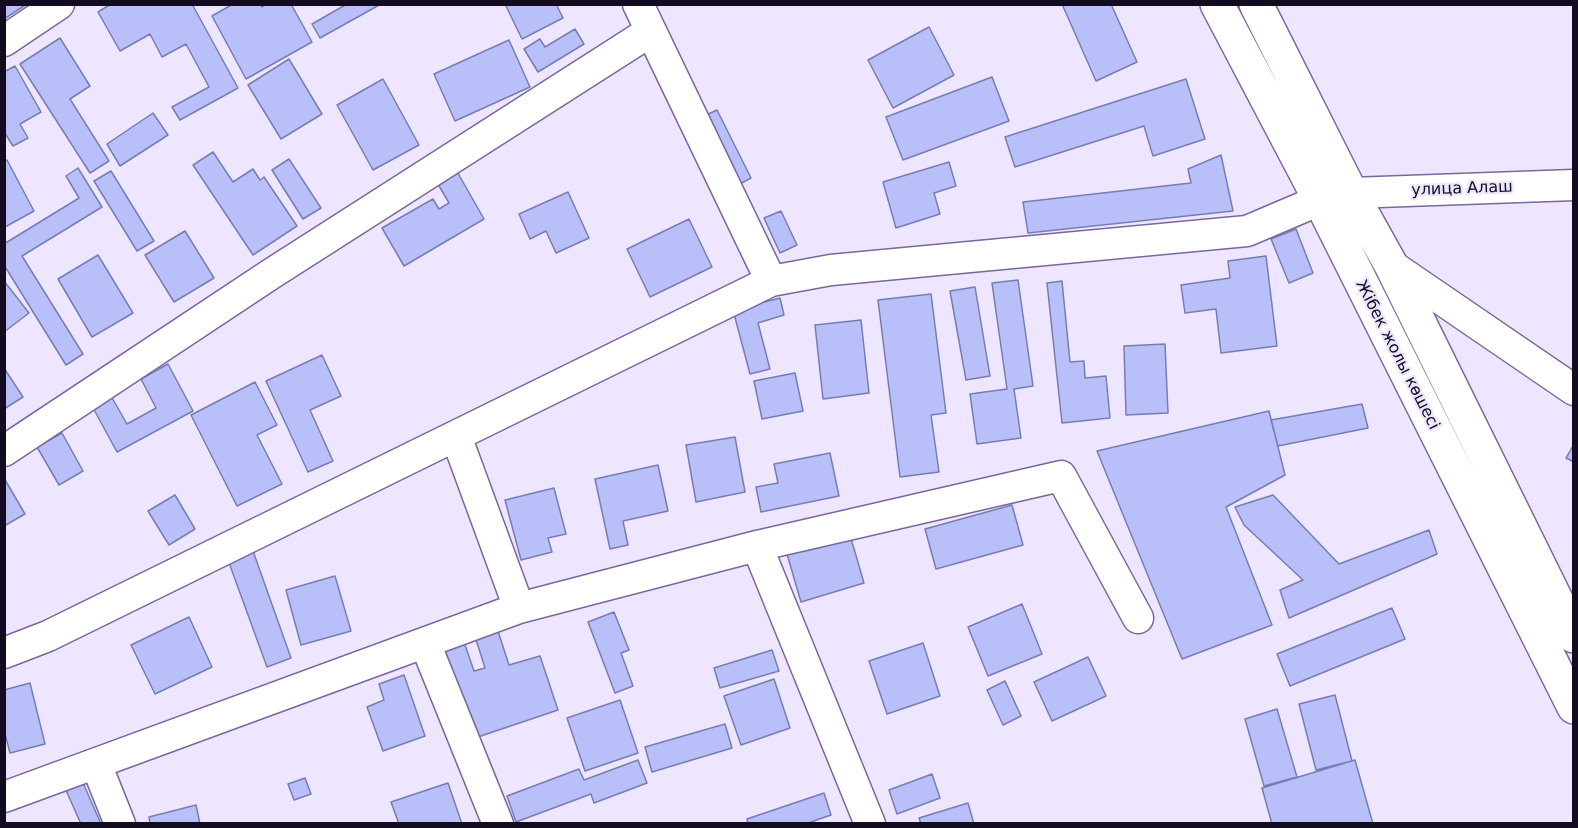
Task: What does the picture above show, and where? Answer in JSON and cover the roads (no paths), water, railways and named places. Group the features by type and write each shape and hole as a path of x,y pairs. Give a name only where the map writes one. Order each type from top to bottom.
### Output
{"main road":[{"name":"Жібек жолы көшесі","path":"1218,4 1336,196 1391,265 1574,636"},
{"name":"Жібек жолы көшесі","path":"1256,4 1336,196 1574,707"}],"street":[{"path":"4,40 58,4"},
{"path":"4,450 271,274 645,18 771,281"},
{"name":"улица Алаш","path":"1336,196 1574,184"},
{"path":"4,653 48,636 771,281 831,270 1246,231 1336,196"},
{"path":"1391,265 1574,390"},
{"path":"456,436 519,608"},
{"path":"4,797 519,608 757,546 1061,476 1138,618"},
{"path":"757,546 870,824"},
{"path":"425,643 498,824"},
{"path":"96,764 120,824"}]}
